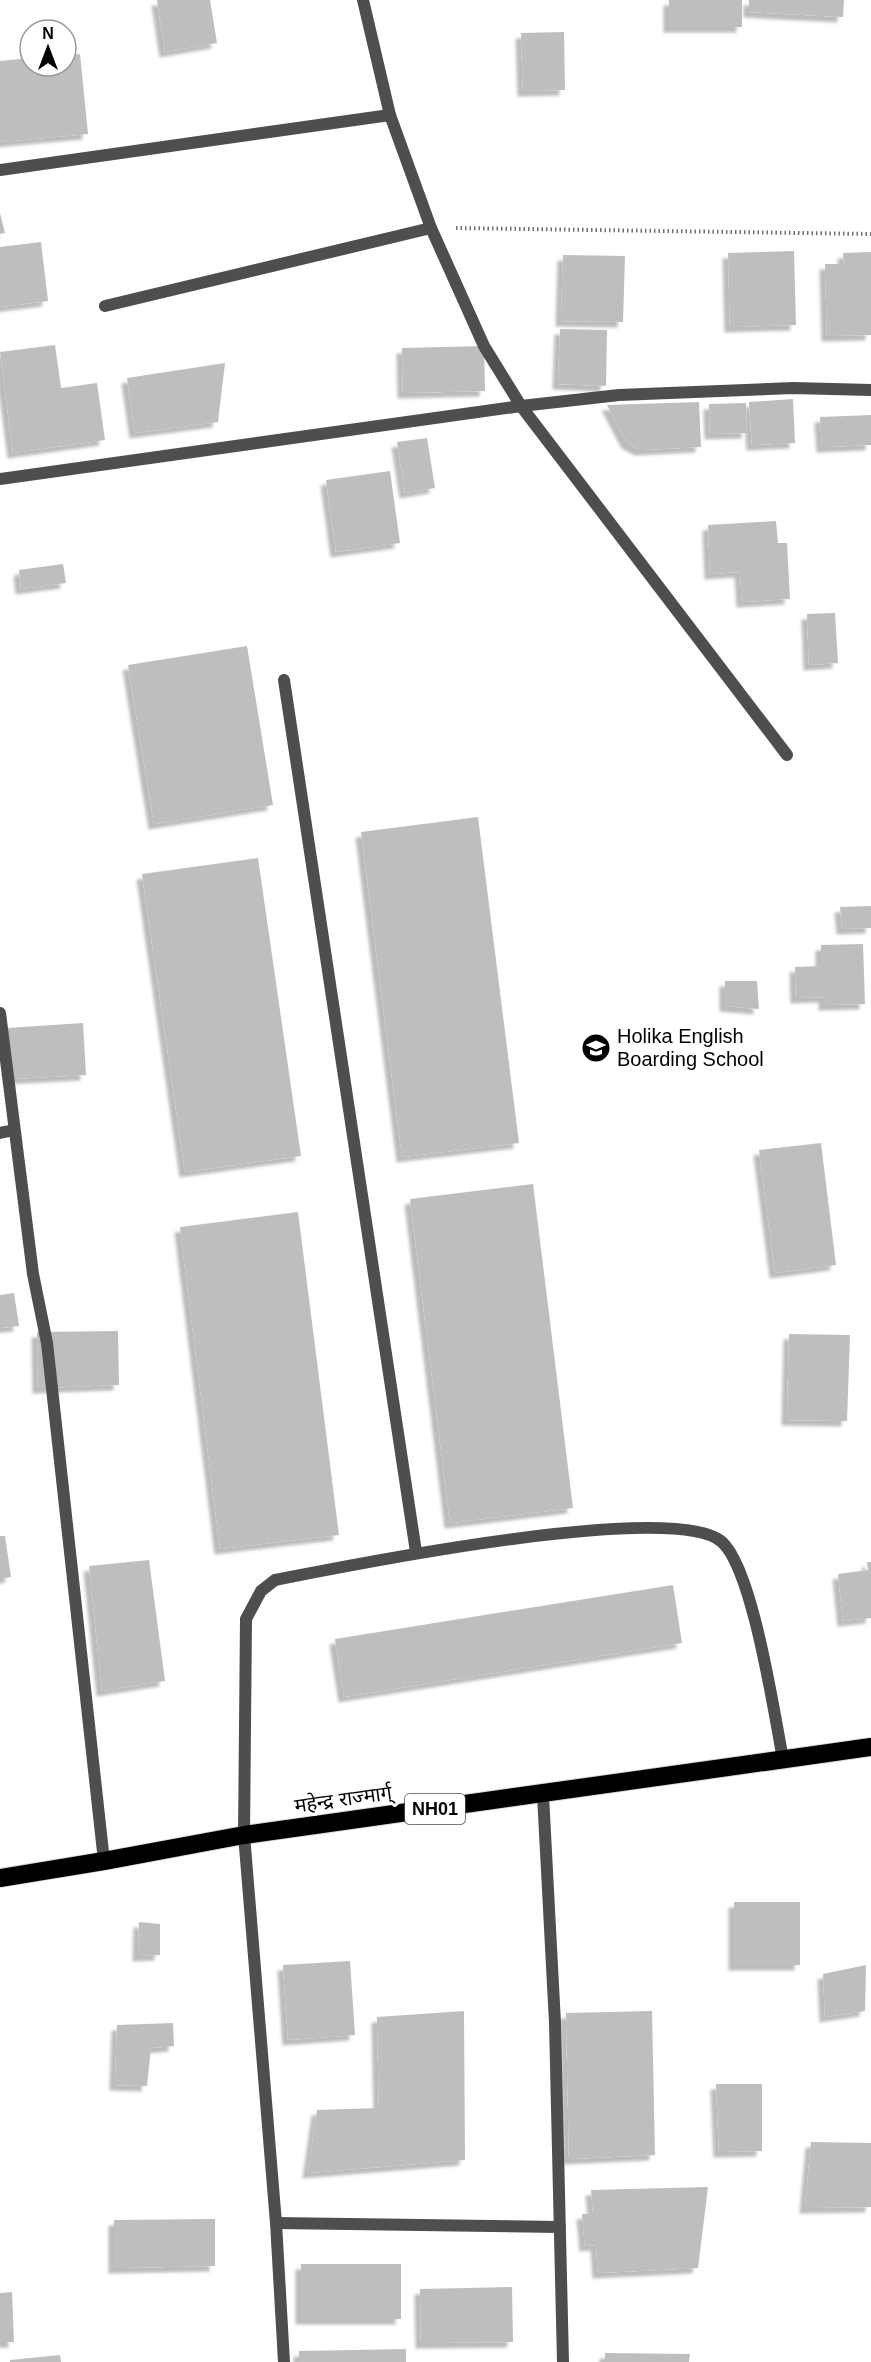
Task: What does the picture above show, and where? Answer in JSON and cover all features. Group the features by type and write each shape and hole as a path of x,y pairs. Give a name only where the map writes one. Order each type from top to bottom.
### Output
{"highway":[{"name":"महेन्द्र राज्मार्ग्","path":"0,1878 104,1862 244,1835 543,1795 871,1747"}],"street":[{"path":"363,0 390,115 431,228 484,346 521,406 787,755"},
{"path":"0,170 390,115"},
{"path":"105,306 431,228"},
{"path":"0,479 521,406 619,395 793,388 871,390"},
{"path":"284,680 416,1552"},
{"path":"0,1013 33,1274 47,1343 104,1862"},
{"path":"0,1133 14,1130"},
{"path":"284,2362 276,2223 244,1835 246,1619 261,1592 275,1580 416,1552 536,1536 644,1528 708,1532 722,1542 734,1556 753,1611 783,1759"},
{"path":"543,1795 555,2023 563,2362"},
{"path":"276,2223 560,2227"}],"path":[{"path":"431,228 871,234"}],"building":[{"path":"157,0 210,0 217,43 165,52"},
{"path":"669,0 742,0 742,27 669,27"},
{"path":"749,0 844,0 843,17 749,12"},
{"path":"564,32 565,90 523,91 521,33"},
{"path":"78,54 80,54 88,134 0,142 0,61 18,59 18,78 78,78"},
{"path":"0,213 5,233 0,234"},
{"path":"41,242 48,301 0,307 0,247"},
{"path":"794,251 796,325 730,327 728,253"},
{"path":"871,252 871,335 827,336 825,264 844,264 843,253"},
{"path":"563,255 625,256 623,322 561,321"},
{"path":"560,329 607,330 606,386 558,384"},
{"path":"55,345 61,388 97,383 105,440 13,453 0,352"},
{"path":"484,346 485,391 403,393 402,348"},
{"path":"225,363 218,422 135,433 127,378"},
{"path":"793,399 795,443 752,445 749,402"},
{"path":"699,402 701,447 640,450 627,443 607,405"},
{"path":"746,403 747,433 710,434 709,404"},
{"path":"871,415 871,445 822,447 820,417"},
{"path":"427,438 435,488 405,493 397,442"},
{"path":"390,471 400,543 336,552 326,480"},
{"path":"776,521 778,543 787,543 790,599 742,602 740,572 710,574 708,525"},
{"path":"63,564 66,583 21,589 19,570"},
{"path":"835,613 838,663 809,665 807,614"},
{"path":"247,646 273,805 154,824 128,665"},
{"path":"478,817 519,1143 402,1157 361,832"},
{"path":"258,858 301,1156 185,1172 142,874"},
{"path":"871,906 871,928 842,929 840,907"},
{"path":"863,944 865,1004 824,1005 824,997 796,998 795,967 821,966 821,945"},
{"path":"725,981 757,981 759,1009 725,1006"},
{"path":"83,1023 86,1075 10,1079 7,1028"},
{"path":"821,1143 836,1265 775,1273 759,1150"},
{"path":"533,1184 573,1508 450,1523 410,1199"},
{"path":"298,1212 339,1535 220,1549 180,1227"},
{"path":"14,1293 19,1326 0,1328 0,1295"},
{"path":"118,1331 119,1385 38,1388 37,1332"},
{"path":"789,1334 850,1335 847,1421 787,1420"},
{"path":"0,1536 5,1536 11,1577 0,1579"},
{"path":"149,1560 165,1681 102,1691 89,1566"},
{"path":"867,1562 871,1562 871,1618 843,1621 838,1574 868,1570"},
{"path":"673,1585 682,1643 344,1697 335,1639"},
{"path":"734,1902 800,1902 800,1965 734,1965"},
{"path":"139,1922 160,1924 160,1955 138,1956"},
{"path":"350,1961 355,2035 288,2040 283,1965"},
{"path":"866,1965 865,2011 825,2017 823,1974"},
{"path":"464,2011 465,2160 308,2173 317,2110 379,2108 377,2017"},
{"path":"652,2011 655,2155 569,2159 566,2013"},
{"path":"173,2023 174,2046 151,2048 147,2086 115,2085 117,2025"},
{"path":"716,2084 762,2084 762,2151 719,2152"},
{"path":"811,2142 871,2143 871,2207 805,2208"},
{"path":"708,2187 698,2268 598,2273 596,2245 585,2246 582,2214 593,2213 591,2190"},
{"path":"215,2219 215,2266 114,2268 114,2220"},
{"path":"301,2264 401,2264 401,2319 301,2319"},
{"path":"512,2287 513,2342 421,2343 420,2289"},
{"path":"12,2292 14,2342 0,2342 0,2293"},
{"path":"406,2349 406,2362 299,2362 299,2351"},
{"path":"605,2353 690,2354 689,2362 605,2362"},
{"path":"60,2355 61,2362 10,2362 10,2360"}],"place":[{"name":"Holika English Boarding School","path":"596,1048"}]}
